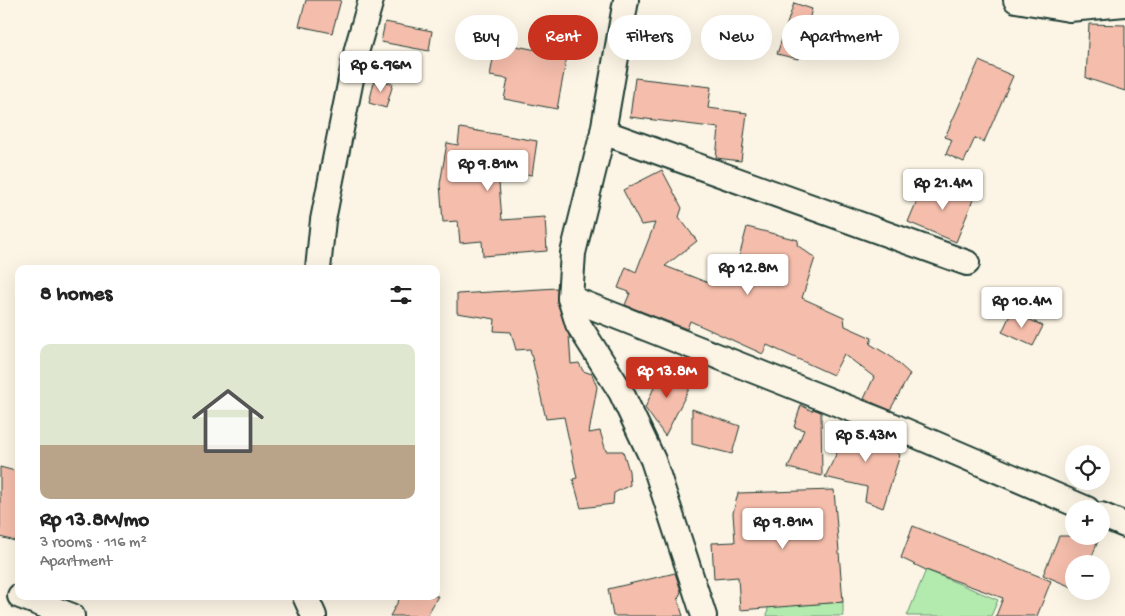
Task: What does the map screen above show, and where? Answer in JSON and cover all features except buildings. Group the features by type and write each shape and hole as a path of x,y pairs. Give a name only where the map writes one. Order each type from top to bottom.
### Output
{"street":[{"path":"318,265 323,220 357,49 371,0"},
{"path":"626,0 603,132 574,253 570,298 578,324 621,392 653,460 704,616"},
{"path":"1016,0 1069,9 1125,4"},
{"path":"603,132 967,263"},
{"path":"570,298 894,426 1066,500"},
{"path":"1110,519 1125,525"},
{"path":"0,589 15,595"},
{"path":"30,600 72,616"},
{"path":"307,600 314,616"}],"green space":[{"path":"926,570 998,600 991,616 907,616"},
{"path":"843,602 843,616 767,616 768,607"}]}
